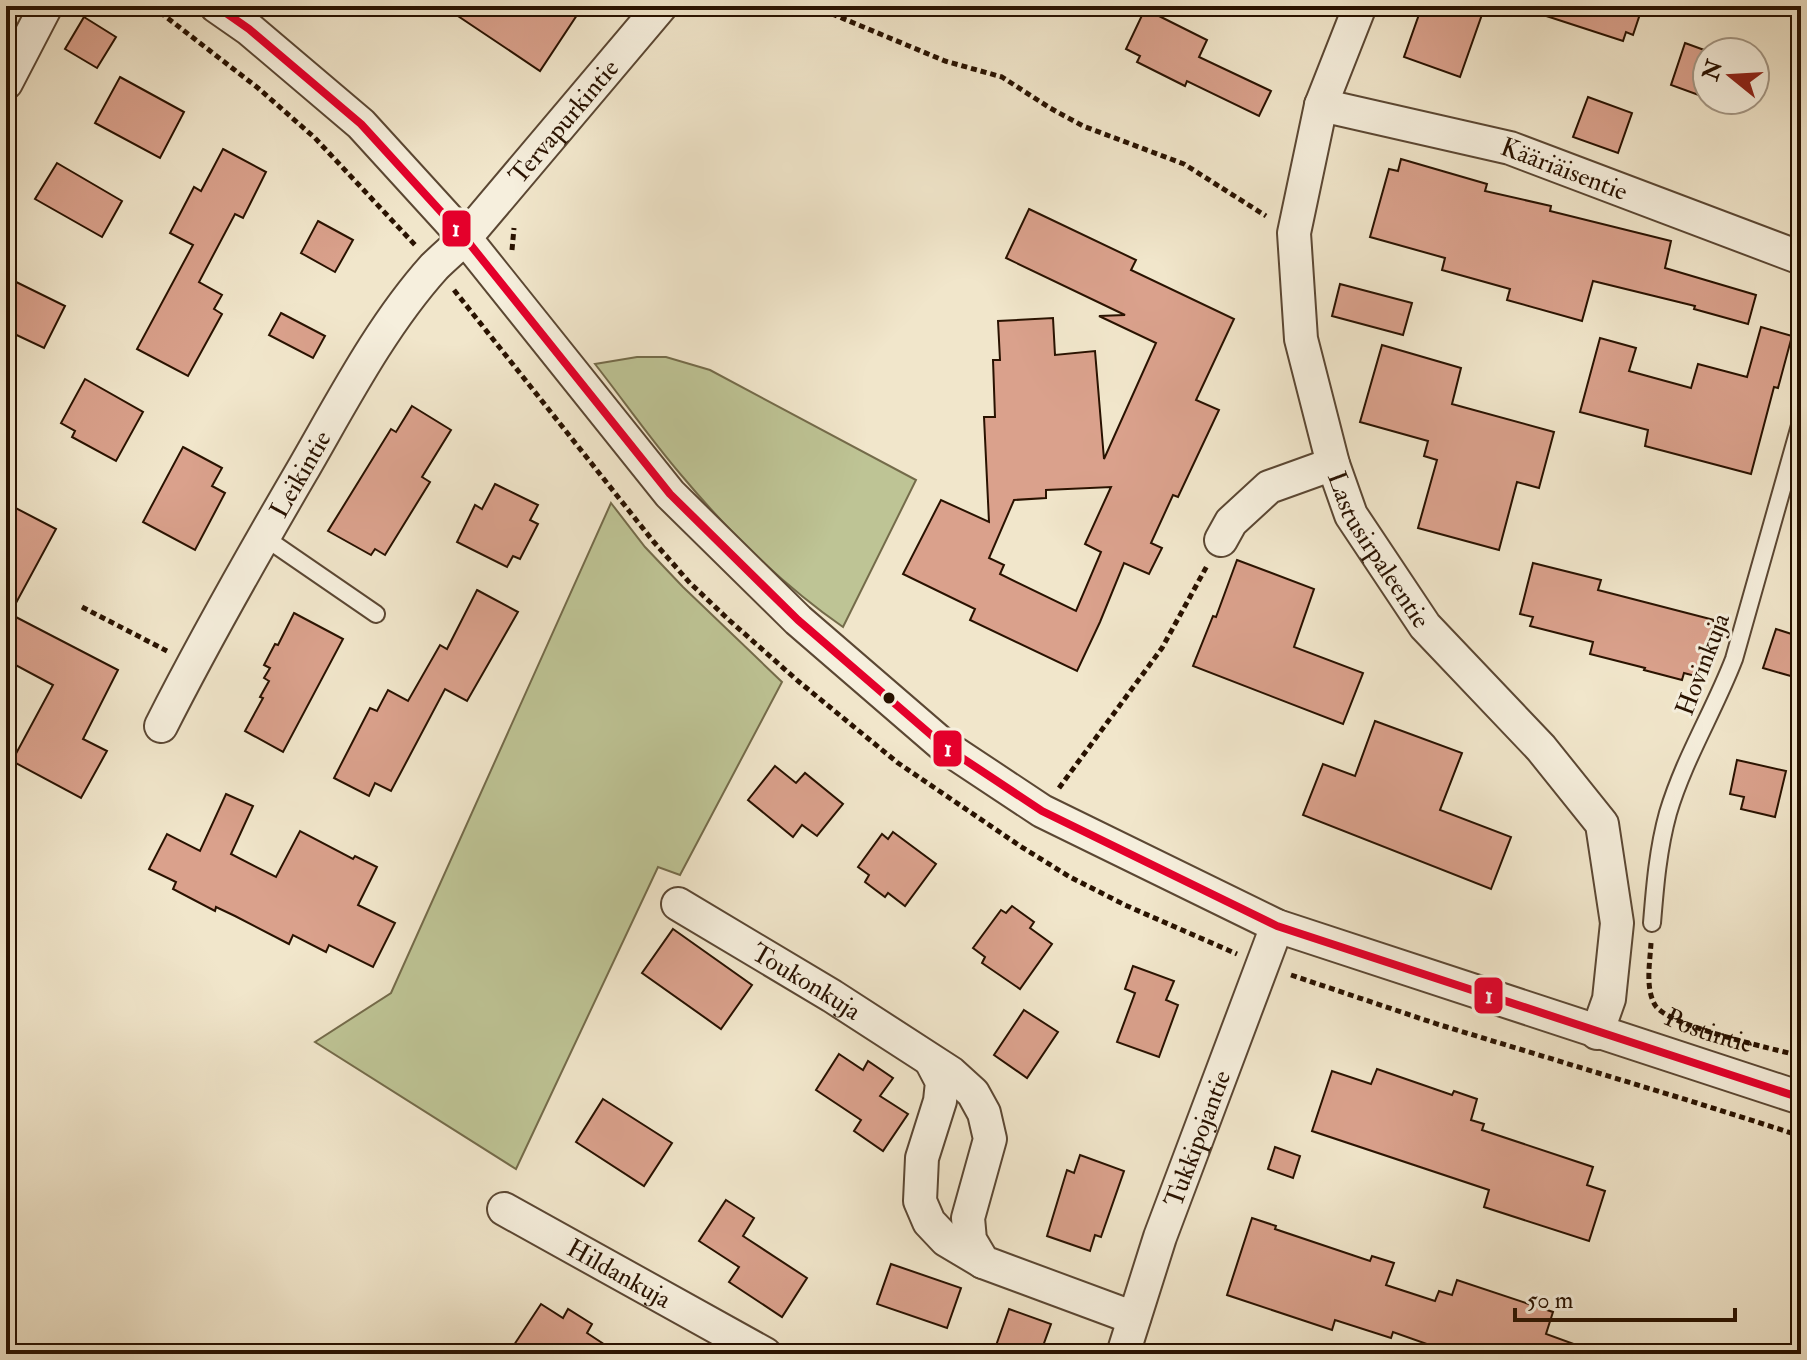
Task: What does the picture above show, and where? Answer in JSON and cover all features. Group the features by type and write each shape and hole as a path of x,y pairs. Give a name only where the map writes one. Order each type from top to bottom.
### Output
{"street":[{"path":"6,83 46,6"},
{"name":"Postintie","path":"216,6 249,29 361,124 465,238 670,494 798,620 944,746 1042,811 1277,926 1801,1098"},
{"name":"Tervapurkintie","path":"465,238 661,6"},
{"name":"Lastusirpaleentie","path":"1360,6 1321,105 1294,233 1301,339 1333,464 1351,515 1425,626 1541,748 1602,824 1617,923 1609,999 1597,1033"},
{"name":"Kääriäisentie","path":"1321,105 1510,148 1801,258"},
{"name":"Leikintie","path":"161,726 192,664 344,398 400,312 435,266 465,238"},
{"path":"1221,540 1231,522 1269,487 1333,464"},
{"name":"Toukonkuja","path":"678,904 832,996 951,1073 973,1093 984,1113 990,1139 968,1218 970,1240 983,1262"},
{"name":"Tukkipojantie","path":"1123,1354 1160,1237 1277,926"},
{"path":"931,1061 942,1082 940,1101 922,1158 920,1201 929,1222 946,1240 983,1262 1134,1318"},
{"name":"Hildankuja","path":"504,1209 743,1346 765,1354"}],"lane":[{"name":"Hovinkuja","path":"1652,923 1656,872 1668,814 1684,770 1734,659 1801,422"},
{"path":"264,537 376,614"}],"path":[{"path":"152,6 258,88 315,138 423,253"},
{"path":"813,6 945,61 1002,77 1083,126 1184,164 1294,233"},
{"path":"1042,811 1162,648 1221,540"},
{"path":"82,607 192,664"},
{"name":"Postintie","path":"1652,923 1650,983 1658,1009 1696,1026 1801,1056"}],"green space":[{"path":"637,357 666,357 710,370 916,480 843,627 778,576 718,517 595,364"},
{"path":"611,503 645,547 683,587 782,682 680,875 658,867 516,1169 315,1042 391,993"}],"building":[{"path":"443,6 583,6 540,71"},
{"path":"1422,6 1485,6 1460,77 1404,57"},
{"path":"1532,6 1634,6 1632,11 1640,14 1633,35 1626,32 1623,41 1531,11"},
{"path":"1145,9 1207,40 1199,57 1271,91 1259,116 1187,81 1185,86 1137,62 1140,56 1126,49"},
{"path":"84,17 116,37 97,68 65,49"},
{"path":"1685,43 1691,45 1691,92 1671,85"},
{"path":"120,77 184,112 160,158 95,123"},
{"path":"1588,97 1632,113 1618,153 1573,137"},
{"path":"223,149 266,172 243,218 235,214 199,282 222,295 214,309 222,314 188,376 137,349 193,245 170,233 194,187 201,191"},
{"path":"1401,159 1487,184 1485,191 1551,206 1550,211 1671,241 1665,268 1756,295 1748,324 1694,309 1695,306 1593,281 1582,321 1507,300 1510,289 1442,270 1445,258 1370,237 1389,169 1398,171"},
{"path":"57,163 122,201 102,237 35,199"},
{"path":"1029,209 1136,260 1131,270 1234,319 1196,400 1219,410 1178,497 1173,495 1151,543 1162,548 1149,574 1124,563 1077,671 970,620 975,609 903,574 941,500 989,522 984,417 995,417 993,360 1000,360 998,321 1053,318 1055,355 1095,351 1104,459 1156,343 1099,316 1125,315 1006,258","holes":["1111,487 1085,544 1101,552 1076,611 1000,574 1004,565 989,558 1014,500 1046,498 1046,490"]},
{"path":"318,221 353,240 335,272 301,253"},
{"path":"6,277 65,306 44,348 6,330"},
{"path":"1340,284 1412,303 1403,335 1332,316"},
{"path":"281,313 325,336 313,358 269,335"},
{"path":"1761,327 1792,336 1778,388 1774,387 1751,474 1645,446 1648,430 1580,412 1600,338 1636,348 1629,371 1691,388 1698,364 1747,377"},
{"path":"1382,345 1461,368 1452,404 1554,432 1539,488 1517,482 1499,550 1418,528 1437,460 1424,456 1428,441 1360,422"},
{"path":"85,379 143,412 116,461 72,437 75,431 61,423"},
{"path":"412,406 451,430 422,477 430,482 385,555 375,549 371,555 328,531 391,429 396,432"},
{"path":"183,447 222,468 212,486 225,493 195,550 143,522"},
{"path":"495,484 538,505 530,520 538,524 520,559 513,556 507,567 457,542 475,505 482,509"},
{"path":"6,503 56,529 10,614 118,670 83,739 107,751 81,798 12,761 53,685 6,660"},
{"path":"1237,560 1314,589 1294,647 1363,673 1343,724 1193,666 1213,616 1216,617"},
{"path":"1533,563 1601,580 1598,590 1714,620 1699,677 1684,673 1682,680 1590,654 1593,642 1530,626 1533,617 1520,614"},
{"path":"477,590 518,612 467,701 445,689 391,791 375,783 369,796 334,778 370,708 377,711 388,690 408,701 440,645 447,649"},
{"path":"294,613 343,639 283,752 245,731 269,681 264,678 270,668 264,665"},
{"path":"1776,629 1801,637 1801,679 1763,668"},
{"path":"1375,721 1462,753 1440,810 1511,837 1491,889 1303,815 1323,764 1355,776"},
{"path":"1737,760 1786,771 1775,817 1741,809 1744,797 1730,794"},
{"path":"775,766 796,783 805,773 843,804 817,836 802,825 793,837 748,800"},
{"path":"226,794 253,806 231,854 276,877 300,831 353,859 355,856 377,867 358,905 395,923 373,967 329,945 326,952 293,935 289,944 173,889 176,882 149,869 167,834 200,851"},
{"path":"893,832 936,864 905,906 888,893 885,897 865,882 869,875 858,867 882,834 888,839"},
{"path":"1012,906 1034,922 1030,928 1052,944 1020,989 982,963 985,957 973,948 1001,910 1006,913"},
{"path":"673,929 752,985 721,1029 642,973"},
{"path":"1133,966 1174,981 1166,1000 1178,1005 1159,1057 1117,1042 1135,993 1125,989"},
{"path":"1024,1010 1058,1032 1027,1078 994,1055"},
{"path":"839,1054 863,1070 868,1061 893,1078 880,1096 908,1114 883,1151 854,1131 861,1120 816,1090"},
{"path":"1377,1069 1452,1095 1454,1091 1477,1099 1471,1120 1484,1124 1482,1130 1593,1167 1587,1185 1605,1191 1589,1241 1484,1207 1489,1190 1312,1131 1332,1071 1371,1084"},
{"path":"603,1099 672,1143 644,1186 576,1142"},
{"path":"1275,1147 1300,1156 1293,1178 1268,1169"},
{"path":"1080,1155 1124,1171 1101,1237 1095,1235 1090,1251 1047,1236 1067,1170 1074,1173"},
{"path":"726,1200 754,1218 743,1236 807,1278 782,1317 729,1282 739,1267 699,1241"},
{"path":"1252,1218 1276,1226 1275,1229 1370,1261 1372,1256 1394,1263 1386,1285 1435,1301 1439,1291 1452,1295 1457,1280 1553,1312 1546,1334 1593,1351 1593,1354 1455,1354 1393,1332 1391,1338 1335,1320 1332,1330 1227,1295"},
{"path":"891,1264 961,1288 947,1328 877,1304"},
{"path":"541,1304 563,1318 568,1309 592,1324 587,1333 619,1354 508,1354"},
{"path":"1009,1309 1051,1324 1040,1354 993,1354"}],"transit line":[{"name":"1","path":"216,6 249,29 361,124 465,238 670,494 798,620 944,746 1042,811 1277,926 1801,1098"}]}
